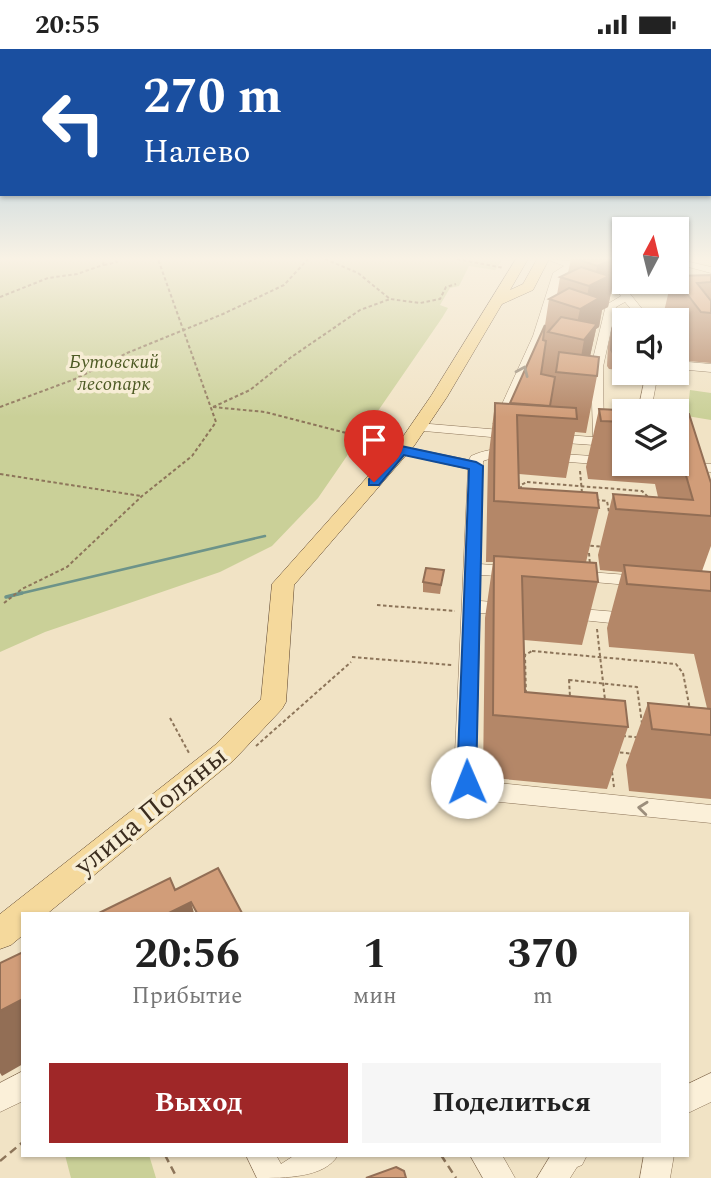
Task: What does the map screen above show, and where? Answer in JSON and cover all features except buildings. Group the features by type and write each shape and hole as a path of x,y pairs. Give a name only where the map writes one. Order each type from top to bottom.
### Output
{"main road":[{"path":"401,450 492,312"},
{"name":"улица Поляны","path":"26,912 224,754 273,702 283,584 401,450"},
{"name":"улица Поляны","path":"0,934 21,916"}],"street":[{"path":"496,433 539,336 546,312"},
{"path":"599,442 599,351 609,312"},
{"path":"689,318 711,317"},
{"path":"689,366 711,368"},
{"path":"418,427 612,441"},
{"path":"401,450 476,466"},
{"path":"612,461 487,454 478,456 466,775 471,787 480,791 711,814"},
{"path":"689,471 711,468"},
{"path":"698,526 708,550 711,573"},
{"path":"472,569 527,573"},
{"path":"560,575 660,583"},
{"path":"471,609 531,611"},
{"path":"553,613 644,620"},
{"path":"0,1098 21,1086"},
{"path":"689,1098 711,1087"},
{"path":"262,1157 272,1178"},
{"path":"285,1178 320,1157"},
{"path":"486,1157 500,1178"},
{"path":"655,1178 659,1157"}],"path":[{"path":"4,603 22,589 67,567 142,496 192,456 216,422 190,354 178,312"},
{"path":"0,407 75,379 127,353 227,312"},
{"path":"212,407 250,390 290,358 358,312"},
{"path":"212,407 265,412 354,435"},
{"path":"579,467 583,499"},
{"path":"0,474 142,496"},
{"path":"527,482 581,486 645,493 657,547 654,551 523,539 521,485 527,482"},
{"path":"596,500 607,501 610,517"},
{"path":"643,531 654,532"},
{"path":"570,537 571,545"},
{"path":"587,538 591,578"},
{"path":"377,605 471,609"},
{"path":"596,616 606,709"},
{"path":"532,651 600,657 670,663 680,667 699,757 691,760 610,753 536,745 528,741 526,653 532,651"},
{"path":"352,657 469,666"},
{"path":"254,748 351,662"},
{"path":"569,680 637,687 644,738 608,735 572,731 569,680"},
{"path":"170,717 189,753"},
{"path":"608,735 610,753"},
{"path":"612,765 614,790"},
{"path":"0,1161 21,1144"},
{"path":"166,1157 177,1178"},
{"path":"442,1157 456,1178"}],"green space":[{"name":"Бутовский лесопарк","path":"0,312 446,312 318,498 272,546 220,572 45,632 0,652"},
{"path":"690,390 711,393 711,420 689,416"},
{"path":"66,1157 150,1157 156,1178 71,1178"}],"waterway":[{"path":"14,595 265,536"},
{"path":"14,595 22,593"},
{"path":"6,597 14,595"}],"route":[{"path":"374,482 401,450 476,466 467,782"}]}
